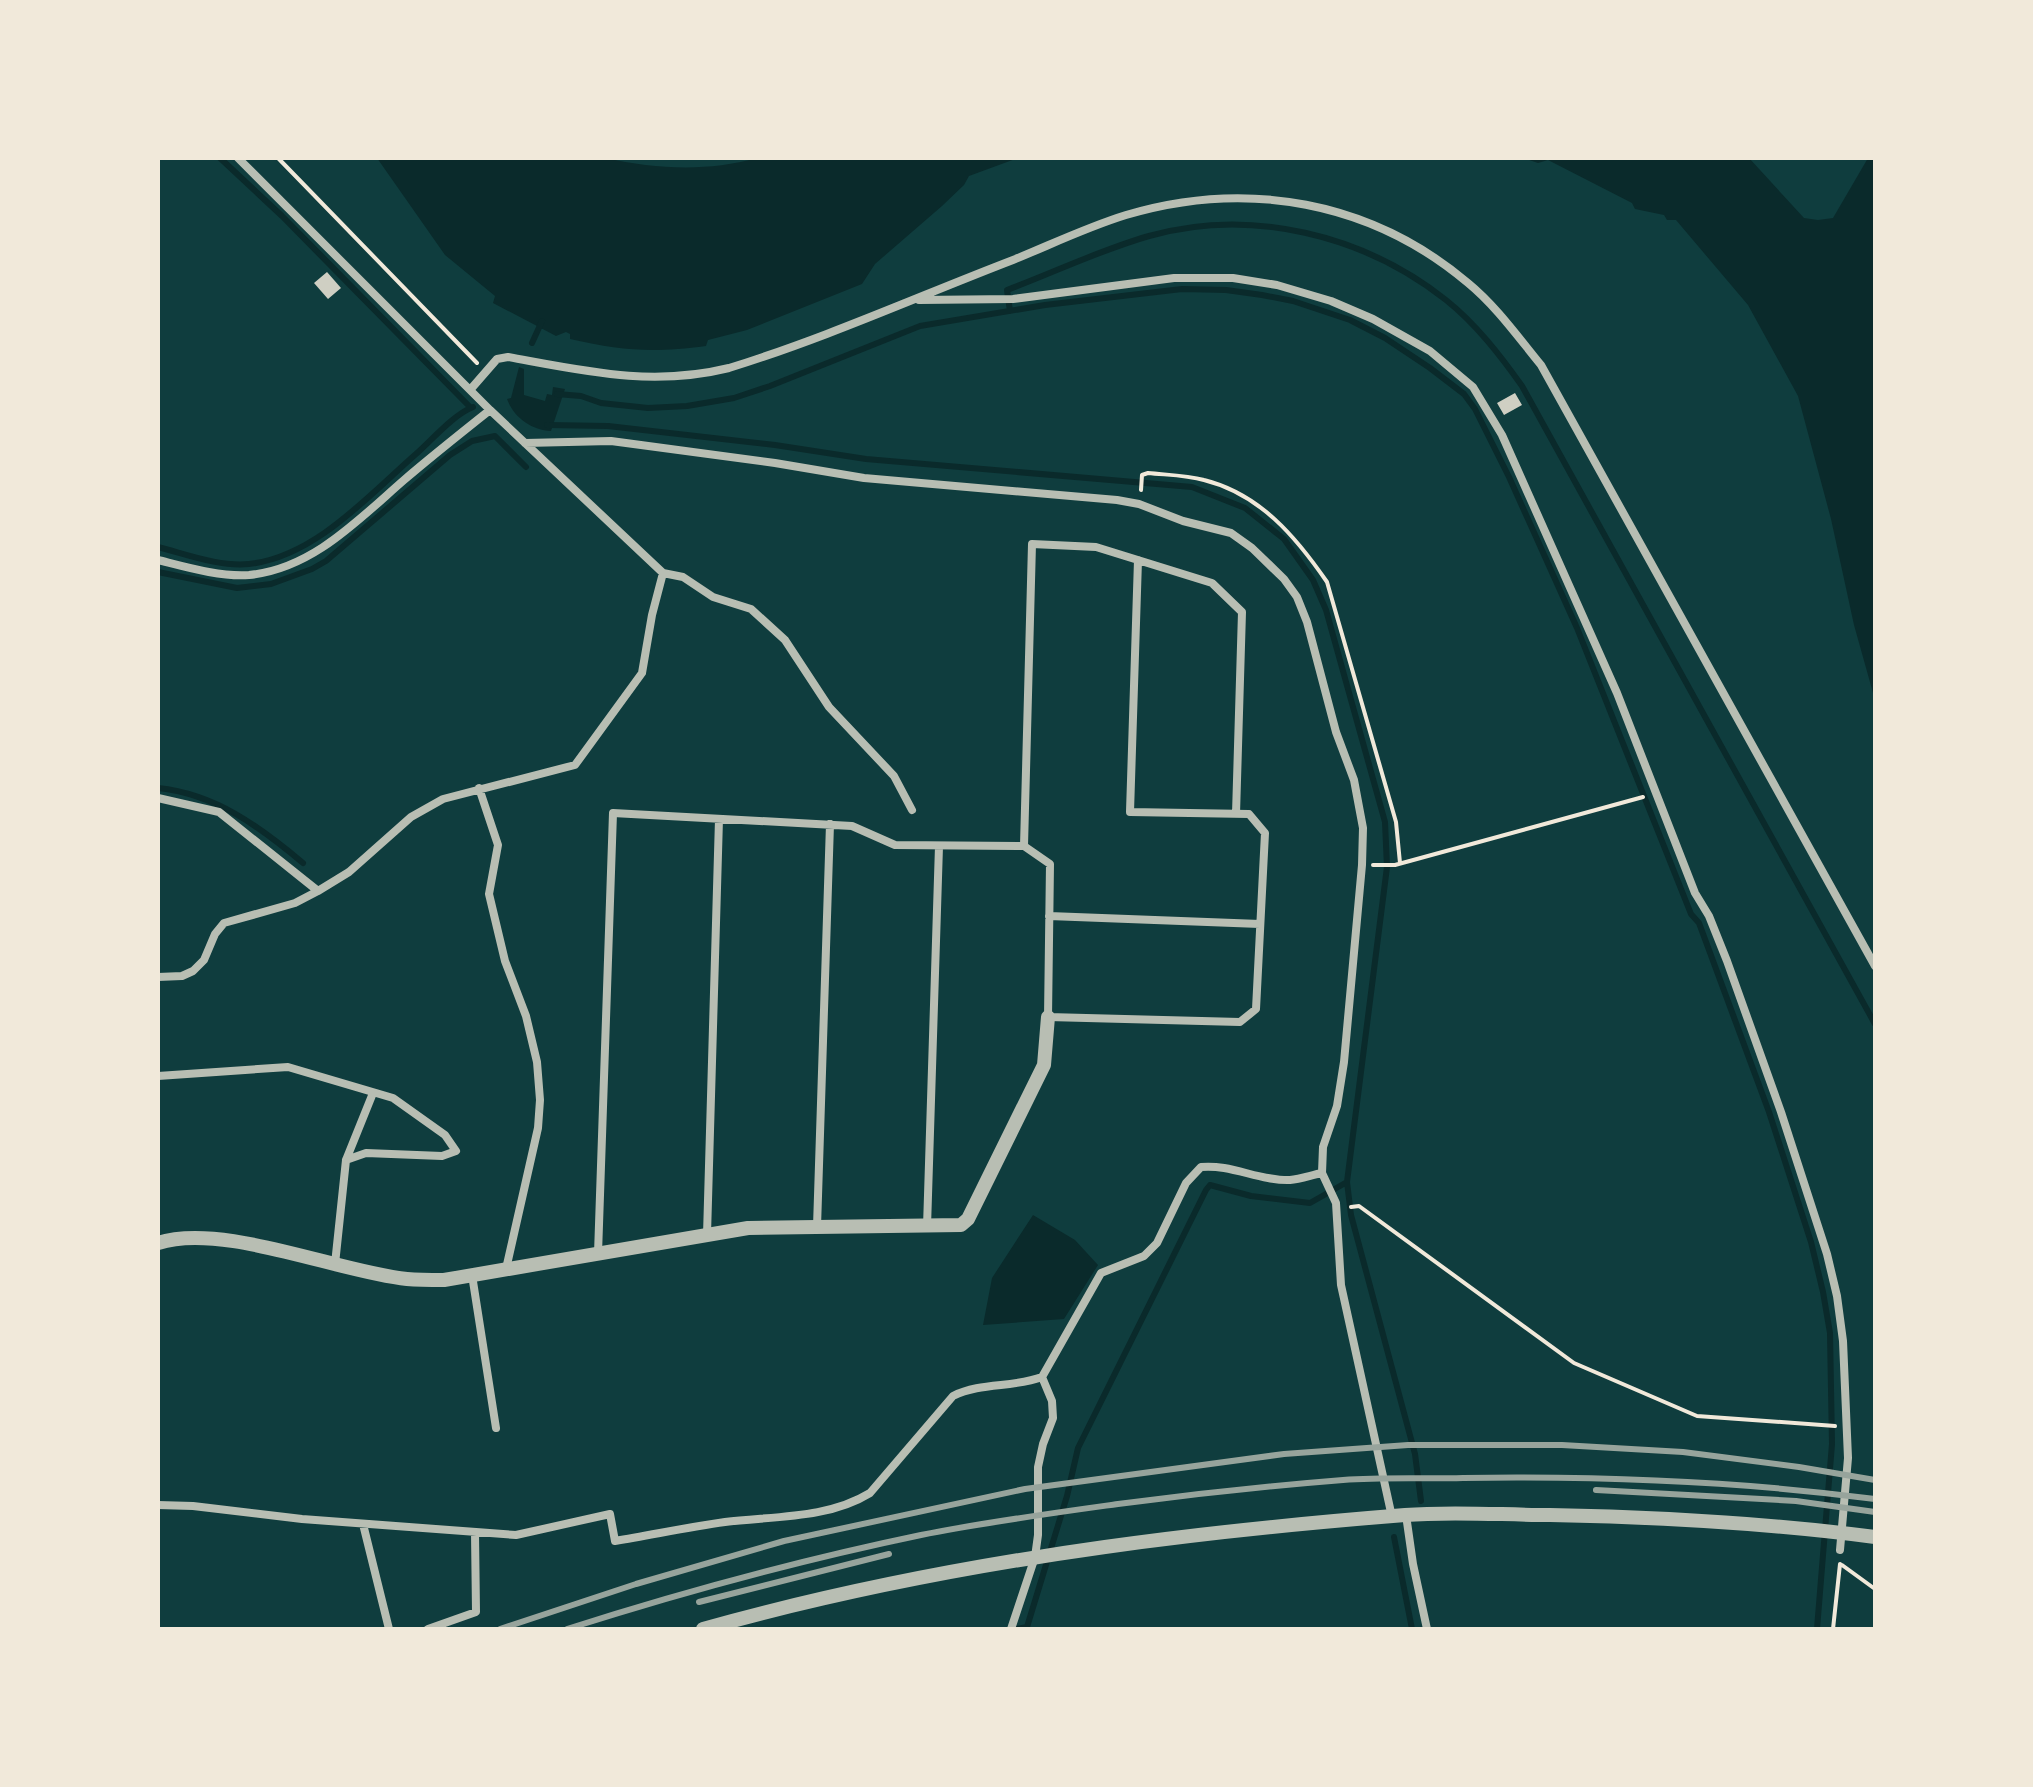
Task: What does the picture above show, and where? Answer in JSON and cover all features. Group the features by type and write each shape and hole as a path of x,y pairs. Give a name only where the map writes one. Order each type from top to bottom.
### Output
{"street":[{"path":"238,158 490,410 663,573 683,577 713,597 751,609 785,640 829,707 894,776 912,810"},
{"path":"470,390 497,359 508,357 608,374 665,378 703,374 758,359 916,300 1124,216 1177,202 1265,199 1309,204 1361,219 1420,247 1470,284 1541,365 1875,966"},
{"path":"916,300 1008,299 1174,278 1233,278 1277,285 1331,301 1373,319 1430,351 1473,387 1502,435 1617,693 1695,893 1709,916 1727,961 1806,1186 1827,1254 1843,1341 1848,1458 1840,1550"},
{"path":"158,560 219,573 245,575 271,572 295,563 344,532 490,410"},
{"path":"525,443 611,441 864,478 1139,504 1183,521 1231,533 1269,562 1297,597 1307,622 1336,732 1354,780 1363,828 1344,1062 1337,1106 1323,1147 1322,1173 1334,1198 1341,1285 1427,1629"},
{"path":"1024,846 1032,544 1096,547 1212,583 1242,612 1236,814"},
{"path":"1048,1017 1240,1022 1256,1009 1265,833 1249,814 1130,812 1138,560"},
{"path":"158,977 182,976 193,971 204,960 215,934 224,923 295,903 318,891 349,872 411,817 443,799 575,765 642,673 663,573"},
{"path":"479,788 498,845 489,894 505,961 526,1016 537,1062 540,1100 538,1128 506,1269"},
{"path":"158,798 219,812 318,891"},
{"path":"158,1243 168,1239 200,1238 234,1242 406,1279 444,1280 506,1269 598,1254 748,1228 961,1225 968,1219 1044,1065 1048,1017 1050,864 1024,846 895,845 852,826 613,813 598,1254"},
{"path":"707,1235 719,819"},
{"path":"817,1227 830,824"},
{"path":"927,1227 939,846"},
{"path":"1049,916 1260,924"},
{"path":"158,1076 288,1067 393,1098 445,1135 456,1151 442,1156 366,1153 346,1160"},
{"path":"335,1264 346,1160 373,1093"},
{"path":"158,1505 516,1535 610,1514 615,1541 725,1522 809,1513 853,1503 870,1493 953,1396 967,1388 1027,1382 1042,1377 1101,1273 1144,1256 1157,1243 1186,1183 1201,1167 1217,1165 1255,1176 1290,1180 1322,1173"},
{"path":"472,1275 496,1428"},
{"path":"1013,1625 1045,1555 1038,1535 1038,1467 1053,1418 1052,1401 1042,1377"},
{"path":"703,1629 794,1604 953,1570 1045,1555 1223,1530 1399,1516 1634,1517 1820,1530 1875,1537"},
{"path":"363,1524 389,1629"},
{"path":"428,1629 476,1612 475,1533"}],"path":[{"path":"278,158 485,372"},
{"path":"1141,490 1142,475"},
{"path":"1378,865 1395,865 1642,798"},
{"path":"1359,1206 1574,1363 1697,1416 1718,1420 1828,1425"},
{"path":"1833,1629 1840,1563 1875,1589"}],"water":[{"path":"377,158 605,158 643,165 700,167 757,158 1018,158 969,176 942,206 875,264 862,284 747,330 708,340 706,346 653,350 589,343 570,339 570,334 566,332 556,336 493,303 495,296 445,255"},
{"path":"1523,158 1749,158 1804,218 1818,220 1833,218 1868,158 1875,158 1875,700 1798,396 1748,305 1676,220 1635,209 1632,203 1548,160 1538,163"},
{"path":"519,367 524,369 524,395 545,401 547,394 552,395 553,387 565,389 551,431 524,422 510,406 507,399 511,398"},
{"path":"1033,1215 1075,1240 1098,1265 1064,1319 983,1325 992,1278"}],"building":[{"path":"327,272 341,288 328,299 314,283"},
{"path":"1515,393 1522,405 1504,415 1497,403"}],"waterway":[{"path":"220,158 282,216 470,407"},
{"path":"1010,311 1007,290 1095,254 1149,236 1188,228 1227,225 1266,226 1343,244 1379,258 1414,277 1446,300 1487,340 1522,386 1875,1024"},
{"path":"557,394 648,408 687,406 734,398 770,386 920,326 1045,305 1182,289 1262,295 1293,301 1350,320 1385,338 1464,394 1475,409 1509,477 1577,628 1691,914 1699,923 1769,1112 1811,1242 1830,1333 1832,1444 1817,1629"},
{"path":"532,343 542,321"},
{"path":"158,547 226,564 249,564 296,550 340,522 451,421 473,407"},
{"path":"547,425 608,426 866,459 1192,487 1245,508 1284,539 1313,580 1326,610 1385,822 1387,867 1347,1182 1351,1215 1415,1454 1421,1501"},
{"path":"158,572 237,588 271,584 326,561 450,455 472,441 495,436 526,467"},
{"path":"158,788 199,797 236,814 303,863"},
{"path":"1017,1629 1027,1627 1067,1496 1078,1448 1206,1190 1210,1185 1251,1196 1310,1203 1347,1182"},
{"path":"1394,1537 1412,1629"}],"railway":[{"path":"500,1629 636,1584 784,1541 1025,1489 1284,1454 1408,1445 1562,1445 1683,1452 1875,1480"},
{"path":"567,1629 742,1578 921,1535 1069,1511 1259,1488 1373,1479 1566,1478 1721,1484 1875,1499"},
{"path":"1596,1490 1796,1501 1875,1512"},
{"path":"699,1602 889,1554"}]}
